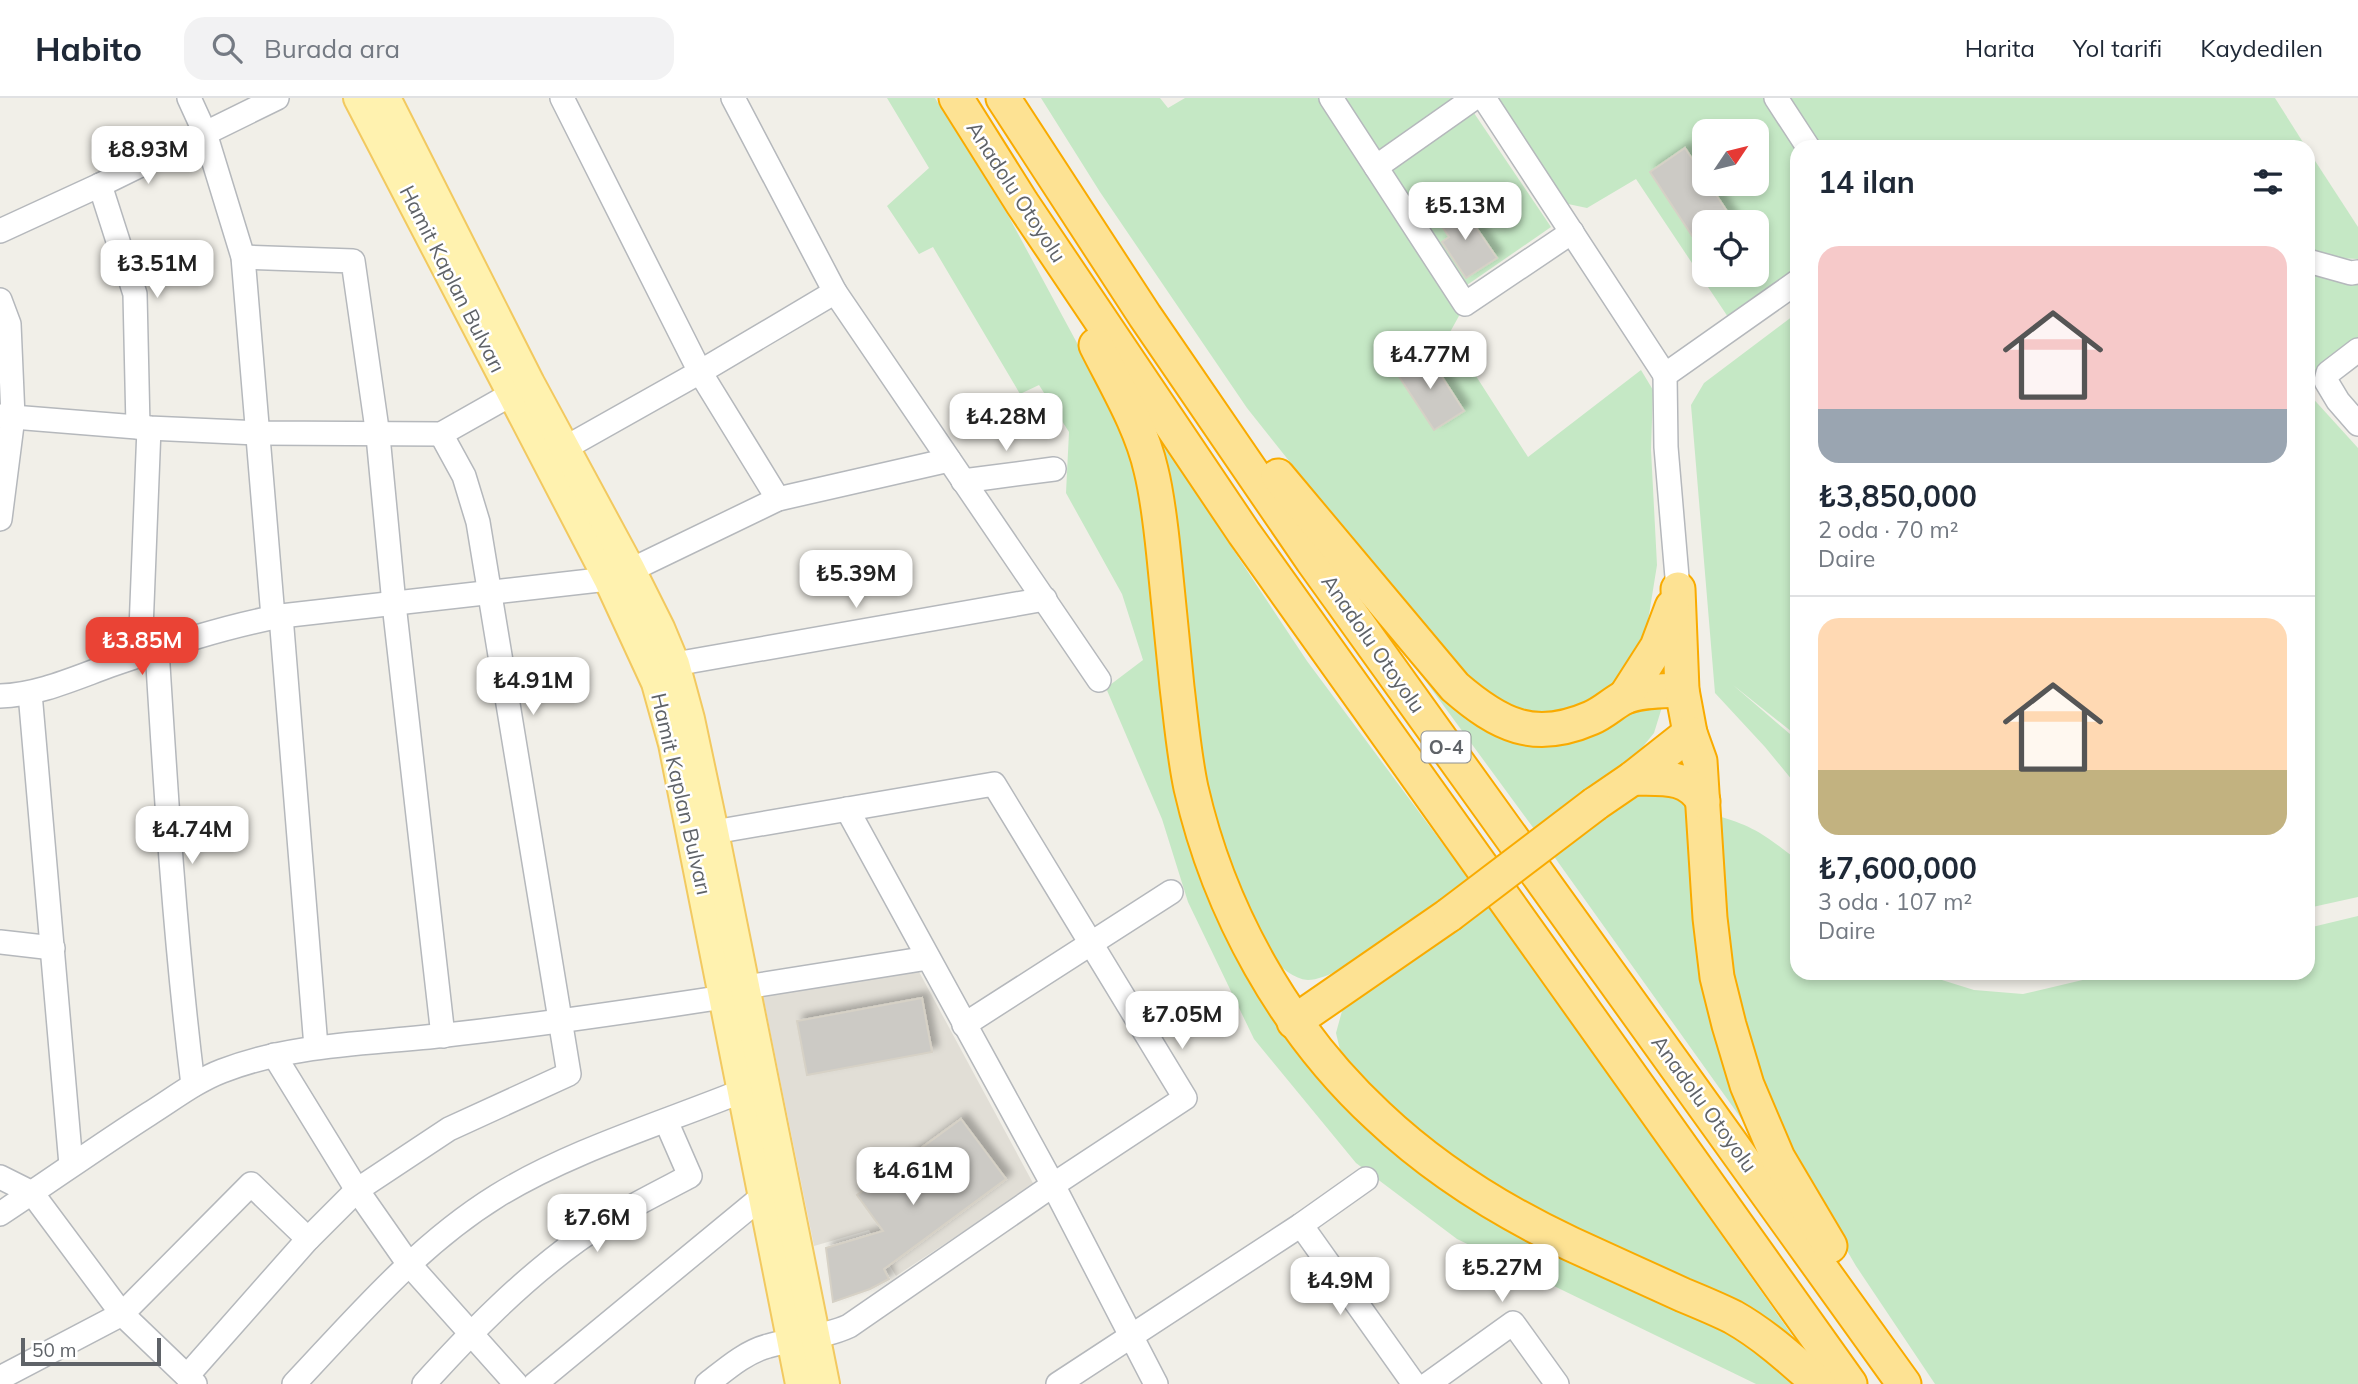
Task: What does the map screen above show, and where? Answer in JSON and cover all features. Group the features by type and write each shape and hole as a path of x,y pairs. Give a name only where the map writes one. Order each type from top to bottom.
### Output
{"highway":[{"name":"Anadolu Otoyolu","path":"956,98 1022,203 1244,533 1850,1384"},
{"name":"Anadolu Otoyolu","path":"1003,98 1144,316 1312,560 1904,1384"},
{"path":"1022,203 1142,439 1151,468 1158,507 1182,733 1201,827 1241,928 1294,1021 1376,1114 1406,1141 1459,1180 1509,1212 1568,1242 1732,1317 1774,1346 1819,1384"},
{"path":"1144,316 1426,654 1455,687 1480,709 1501,722 1524,728 1548,729 1569,727 1594,717 1625,697 1682,690"},
{"path":"1625,697 1657,648 1678,589"},
{"path":"1678,589 1682,690 1690,733 1700,761 1710,918 1717,977 1747,1085 1778,1158 1820,1231 1919,1384"},
{"path":"1294,1021 1449,915 1690,733"},
{"path":"1633,778 1680,781 1695,788 1703,800"}],"main road":[{"name":"Hamit Kaplan Bulvarı","path":"358,98 521,389 620,574 660,628 675,664 690,719 714,832 735,992 743,1091 764,1195 804,1339 825,1384"},
{"name":"Hamit Kaplan Bulvarı","path":"386,98 521,389 565,448 620,574 667,717 735,992 804,1339 800,1384"}],"street":[{"path":"189,98 205,133 243,257 316,1047"},
{"path":"0,232 277,98"},
{"path":"563,98 699,372 778,499"},
{"path":"733,98 835,292 1099,680"},
{"path":"1331,98 1465,304 1572,232"},
{"path":"1376,167 1474,98"},
{"path":"1484,98 1665,375 1666,447 1678,589"},
{"path":"1776,98 1803,140"},
{"path":"100,185 135,294 144,427 149,652 193,1086"},
{"path":"243,257 353,261 378,436 394,604 443,1036"},
{"path":"2315,263 2351,273 2358,272"},
{"path":"1665,375 1790,287"},
{"path":"565,448 835,292"},
{"path":"0,300 9,324 0,519"},
{"path":"2358,351 2328,373 2326,381 2337,401 2358,424"},
{"path":"6,416 259,433 378,436 441,434 521,389"},
{"path":"0,1177 32,1193 122,1314 191,1380 308,1239 357,1190 449,1129 569,1074 478,522 464,476 441,434"},
{"path":"0,696 30,693 214,631 277,617 620,574 778,499 949,460"},
{"path":"963,481 1054,469"},
{"path":"675,664 1045,598"},
{"path":"30,693 71,1164"},
{"path":"707,1384 737,1361 757,1350 849,1326 1053,1185 1185,1098 994,784 714,832"},
{"path":"847,809 1053,1185 1156,1384"},
{"path":"964,1025 1171,892"},
{"path":"0,942 53,948"},
{"path":"0,1214 71,1164 193,1086 220,1072 274,1055 316,1047 443,1036 562,1021 928,958"},
{"path":"274,1055 357,1190 408,1263 516,1384"},
{"path":"294,1384 408,1263 470,1214 521,1182 569,1159 743,1091"},
{"path":"424,1384 470,1332 578,1241 606,1222 690,1176 666,1121"},
{"path":"1058,1384 1301,1225 1366,1179"},
{"path":"0,1378 122,1314 251,1184 308,1239"},
{"path":"535,1384 764,1195"},
{"path":"1301,1225 1414,1384"},
{"path":"1427,1384 1513,1323 1557,1384"}],"shaded area":[{"path":"918,970 1034,1185 896,1276 869,1230 814,1246 763,996"}],"green space":[{"path":"887,98 935,98 1009,217 1138,456 1194,837 1384,1135 1718,1322 1807,1384 1756,1384 1457,1239 1356,1163 1254,1039 1188,902 1162,819 1106,688 1143,660 1122,594 1066,493 1069,432 1039,385 1020,394 933,247 919,254 887,206 929,168"},
{"path":"1041,98 1160,98 1168,108 1185,98 1320,98 1460,314 1449,334 1528,457 1641,370 1653,390 1651,450 1657,565 1640,653 1623,678 1579,708 1545,716 1518,711 1487,698 1454,668 1247,408 1100,192"},
{"path":"1341,98 1457,98 1378,154"},
{"path":"1498,98 1764,98 1792,140 1790,277 1730,320 1708,287 1769,287 1769,210 1692,210 1692,263 1636,179 1587,208 1568,204"},
{"path":"1790,98 2275,98 2302,140 1817,140"},
{"path":"1474,113 1551,227 1467,285 1393,173 1396,165"},
{"path":"2315,161 2358,227 2358,259 2337,258 2315,250"},
{"path":"2315,273 2358,281 2358,341 2315,373"},
{"path":"1790,318 1790,730 1733,685 1790,734 1790,777 1715,693 1691,405 1704,383"},
{"path":"2315,401 2358,448 2358,897 2315,906"},
{"path":"1156,433 1307,661 1471,882 1366,955 1324,977 1308,980 1297,977 1286,971 1268,954 1211,822"},
{"path":"1383,623 1459,711 1481,728 1505,740 1528,743 1619,710 1662,707 1654,733 1632,760 1537,833"},
{"path":"1668,787 1695,809 1721,1049 1743,1121 1553,855 1638,793"},
{"path":"1717,816 1760,833 1790,854 1790,980 1942,980 1974,990 2023,994 2082,980 2315,980 2315,926 2358,916 2358,1384 1935,1384 1856,1266 1804,1177 1761,1072 1737,995 1725,920"},
{"path":"1488,905 1803,1351 1526,1208 1454,1163 1389,1111 1341,1054 1336,1033 1342,1011 1358,994"}],"building":[{"path":"1685,148 1692,159 1692,196 1717,196 1726,210 1692,210 1692,236 1650,172"},
{"path":"1460,204 1497,258 1466,278 1442,242 1449,237 1437,219"},
{"path":"1426,352 1464,411 1434,430 1396,372"},
{"path":"922,998 932,1052 807,1075 797,1021"},
{"path":"961,1119 1006,1179 884,1269 889,1279 833,1302 826,1248 883,1231 857,1195"}]}
